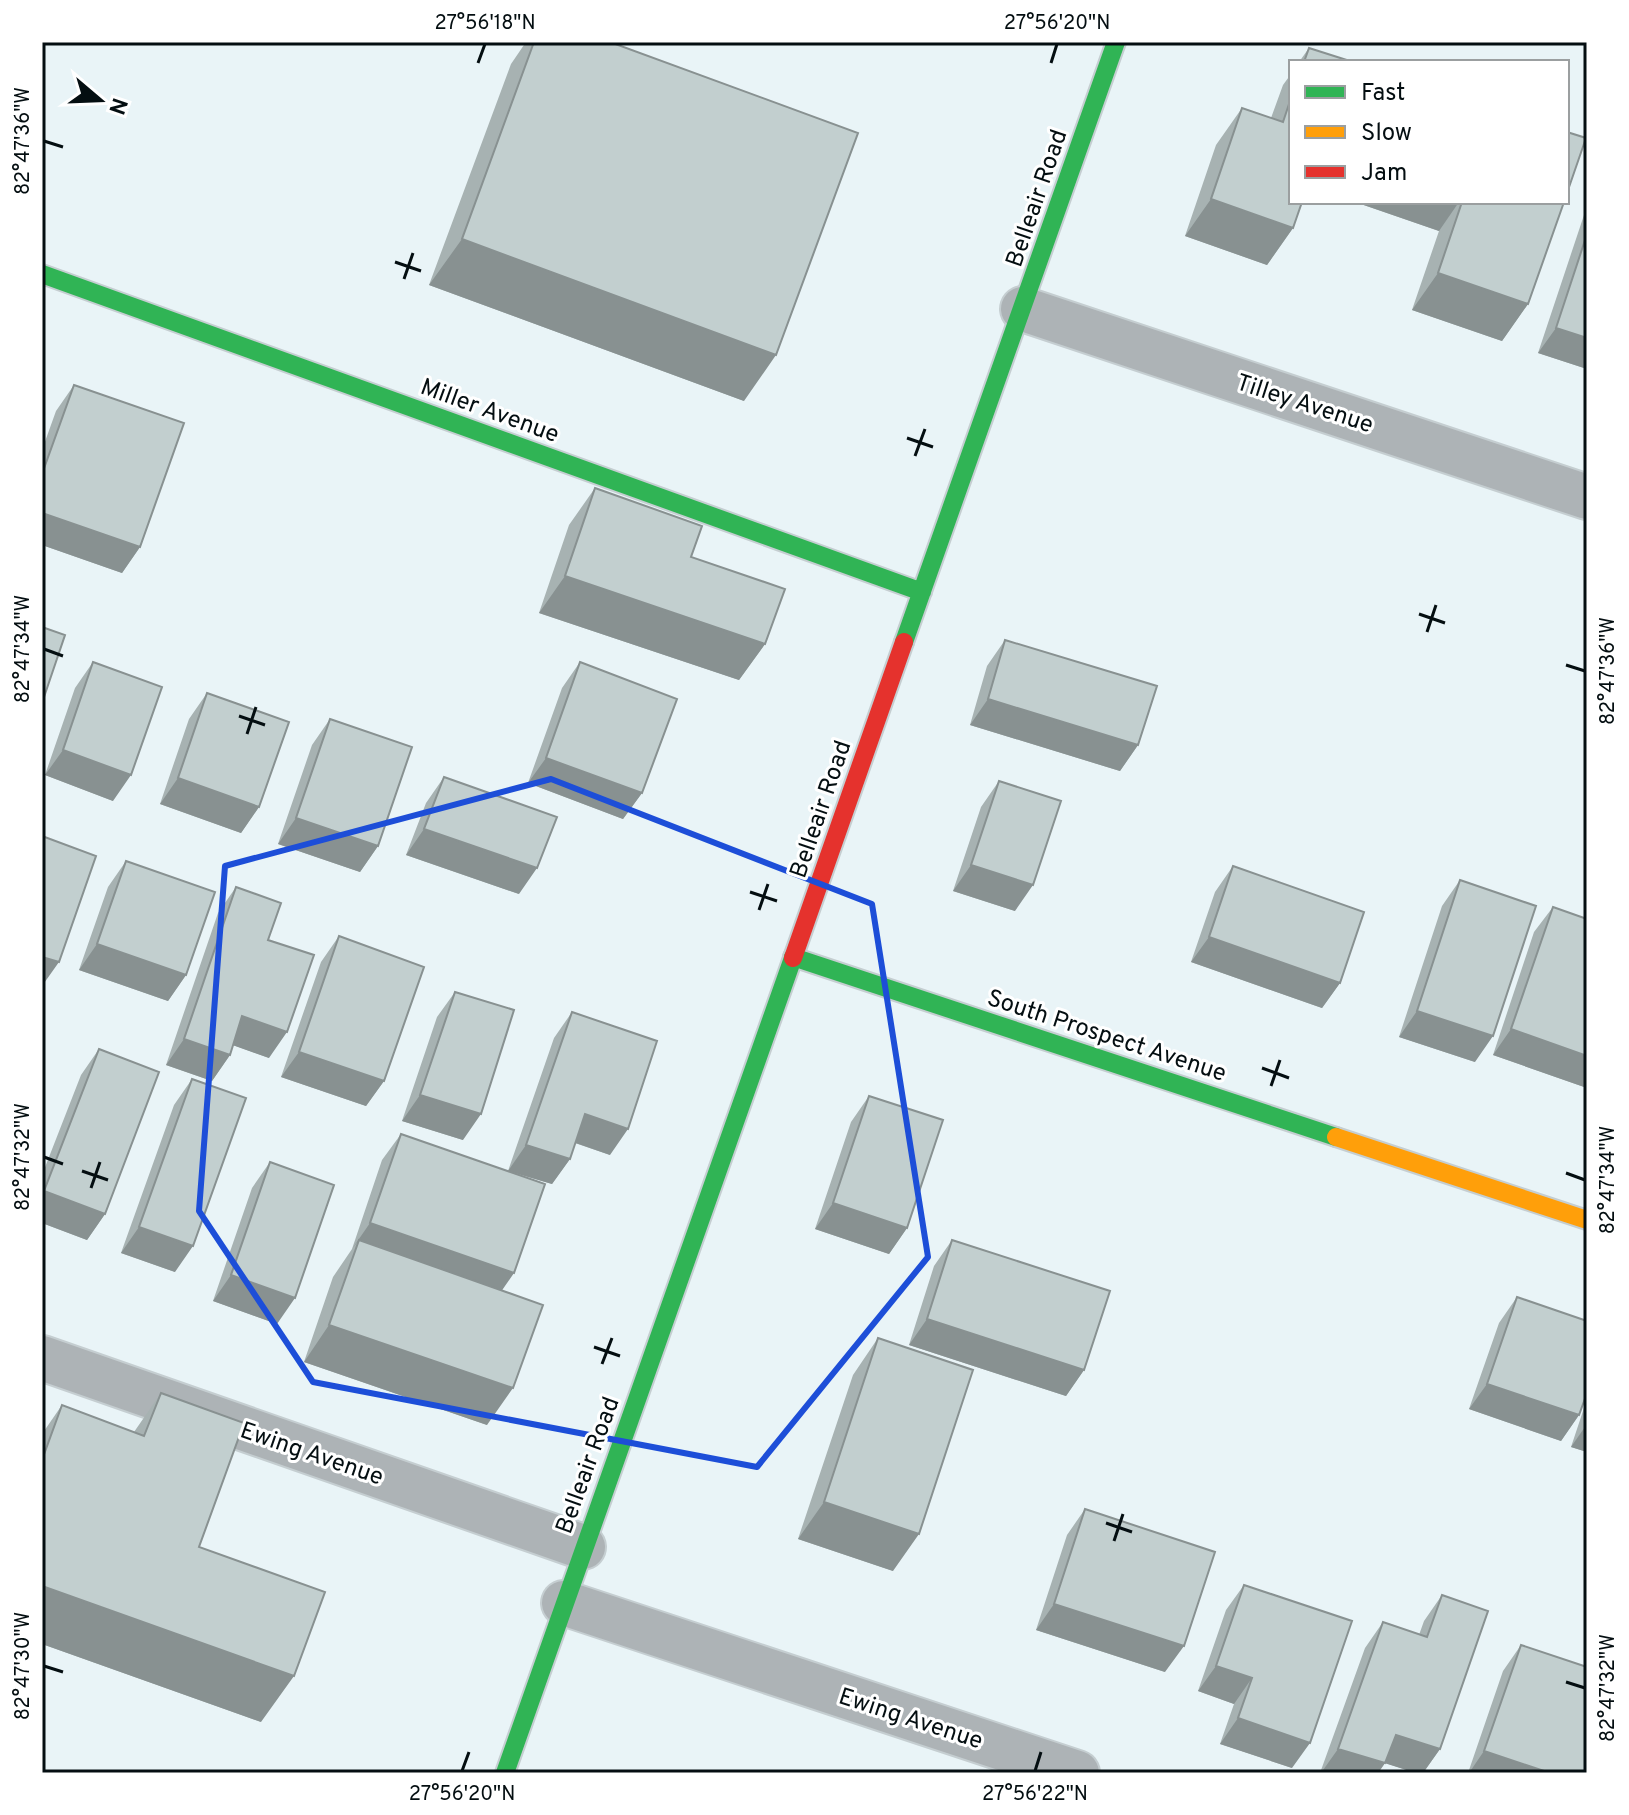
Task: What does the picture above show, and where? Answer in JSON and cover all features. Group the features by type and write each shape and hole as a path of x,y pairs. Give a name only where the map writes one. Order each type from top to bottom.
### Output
{"main road":[{"name":"Belleair Road","path":"505,1773 1116,42"},
{"name":"Miller Avenue","path":"42,274 922,592"},
{"name":"South Prospect Avenue","path":"793,957 1587,1220"}],"street":[{"name":"Tilley Avenue","path":"1023,309 1587,497"},
{"name":"Ewing Avenue","path":"42,1358 583,1547"},
{"name":"Ewing Avenue","path":"564,1603 1077,1773"}],"highlighted area":[{"path":"551,779 872,904 928,1257 757,1467 313,1382 199,1211 225,866"}],"building":[{"path":"534,42 610,42 858,133 776,355 462,239"},
{"path":"1309,48 1347,60 1305,60"},
{"path":"1289,104 1289,204 1301,204 1293,228 1211,199 1242,108 1283,122"},
{"path":"1569,133 1586,138 1569,187"},
{"path":"1461,204 1563,204 1528,304 1438,273"},
{"path":"1587,234 1587,338 1556,328"},
{"path":"74,385 184,423 140,547 42,513 42,474"},
{"path":"595,488 702,526 691,557 785,589 765,644 565,576"},
{"path":"42,627 65,635 42,703"},
{"path":"1005,640 1157,686 1138,745 988,699"},
{"path":"93,662 162,687 131,775 63,750"},
{"path":"580,662 677,699 642,793 546,758"},
{"path":"207,693 289,722 259,807 178,778"},
{"path":"330,719 412,747 378,846 296,818"},
{"path":"444,777 557,817 537,868 424,829"},
{"path":"999,781 1061,801 1033,885 971,865"},
{"path":"42,836 96,856 59,962 42,957"},
{"path":"126,861 215,892 186,975 97,944"},
{"path":"1233,866 1364,912 1340,983 1209,937"},
{"path":"1460,880 1536,906 1493,1036 1417,1011"},
{"path":"236,887 281,903 268,940 314,955 287,1032 242,1016 230,1055 184,1039"},
{"path":"1553,907 1587,919 1587,1056 1511,1029"},
{"path":"339,936 424,967 384,1081 299,1052"},
{"path":"455,992 514,1010 481,1114 420,1095"},
{"path":"572,1012 657,1041 628,1129 585,1114 570,1159 526,1145"},
{"path":"99,1049 159,1072 105,1214 44,1191"},
{"path":"192,1079 246,1098 193,1246 139,1227"},
{"path":"869,1096 943,1120 907,1228 833,1203"},
{"path":"401,1134 545,1184 514,1273 370,1223"},
{"path":"270,1162 334,1185 295,1298 231,1275"},
{"path":"359,1240 543,1305 513,1388 329,1325"},
{"path":"952,1240 1110,1291 1084,1370 927,1319"},
{"path":"1517,1297 1587,1321 1587,1393 1579,1415 1487,1384"},
{"path":"878,1338 973,1370 919,1534 824,1502"},
{"path":"161,1393 244,1423 199,1547 325,1592 294,1676 42,1586 42,1460 62,1405 144,1436"},
{"path":"1085,1509 1215,1552 1184,1646 1054,1604"},
{"path":"1244,1585 1352,1621 1310,1743 1238,1718 1252,1678 1216,1666"},
{"path":"1442,1595 1488,1611 1440,1749 1396,1735 1385,1763 1338,1749 1383,1622 1427,1637"},
{"path":"1521,1645 1587,1667 1587,1773 1550,1773 1484,1751"}],"traffic: fast":[{"path":"904,642 1116,42"},
{"path":"42,274 922,592"},
{"path":"793,957 1336,1137"},
{"path":"505,1773 793,958"}],"traffic: slow":[{"path":"1336,1137 1587,1220"}],"traffic: jam":[{"path":"793,958 904,642"}]}
